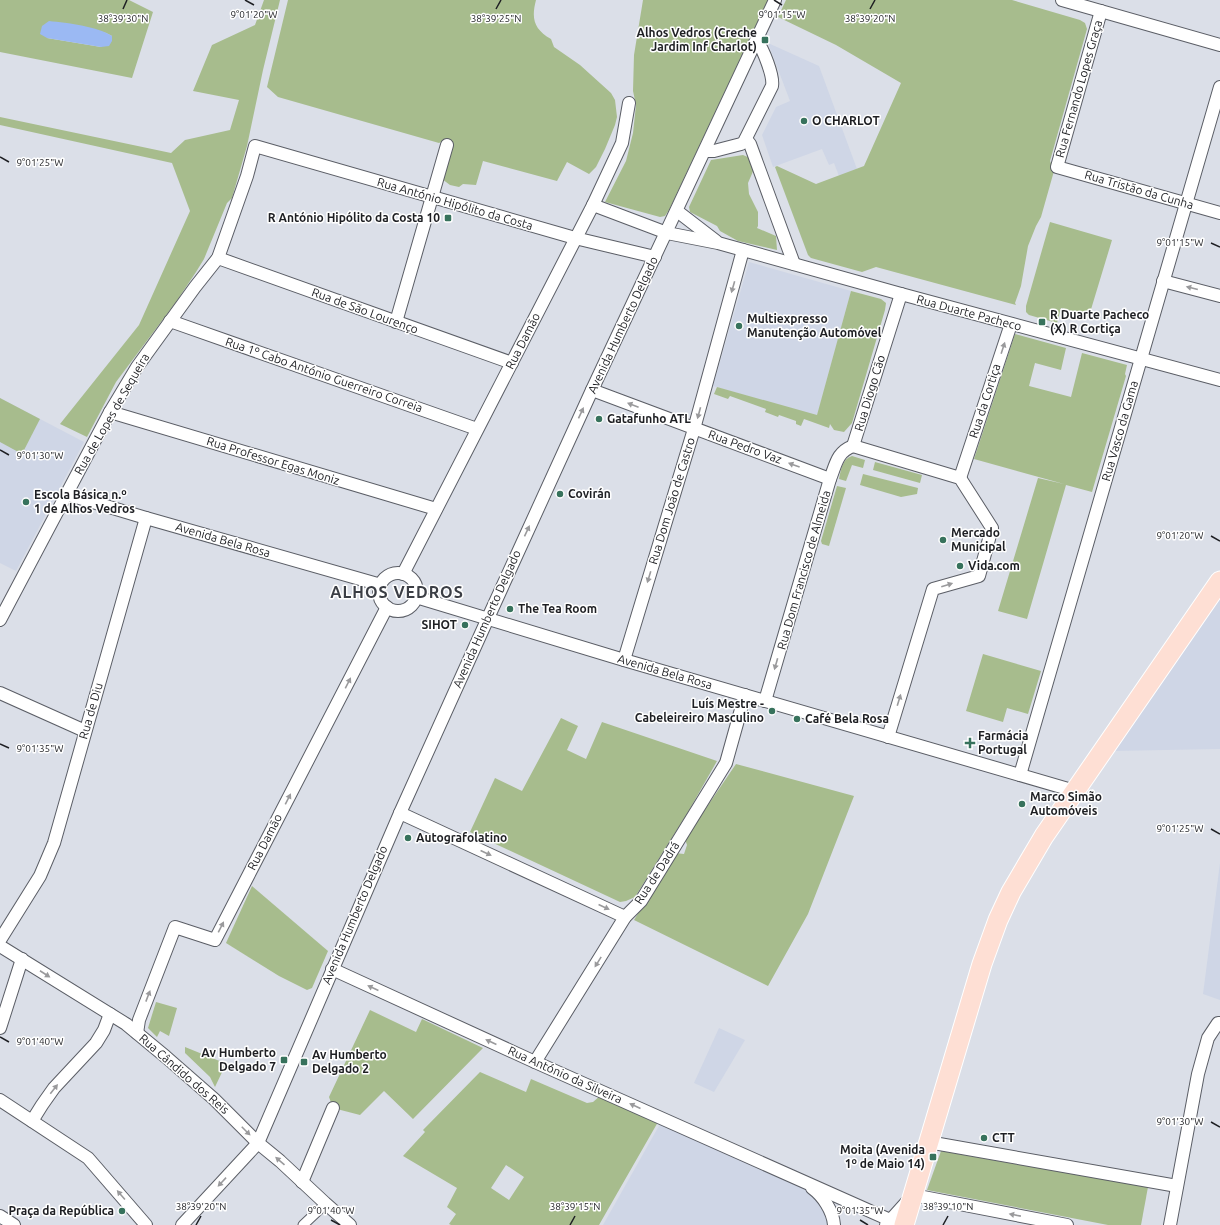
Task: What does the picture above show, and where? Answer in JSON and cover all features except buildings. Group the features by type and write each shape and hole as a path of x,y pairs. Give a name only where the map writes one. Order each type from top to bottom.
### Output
{"main road":[{"path":"894,1223 913,1195 982,964 998,920 1011,892 1027,863 1075,791 1217,589"}],"street":[{"name":"Avenida Humberto Delgado","path":"182,1225 258,1143 400,813 488,618 592,390 776,0"},
{"path":"1062,0 1220,45"},
{"name":"Rua Fernando Lopes Graça","path":"1057,166 1101,11"},
{"path":"705,151 709,152 741,144 746,139 773,82 762,49 756,40"},
{"name":"Rua Vasco da Gama","path":"1020,776 1220,87"},
{"name":"Rua Damão","path":"403,574 593,205 622,143 629,103"},
{"path":"746,139 750,144 794,264"},
{"path":"396,322 447,145"},
{"name":"Rua António Hipólito da Costa","path":"255,146 575,238 655,257"},
{"name":"Rua de Lopes de Sequeira","path":"0,620 110,412 137,367 194,287 218,258 247,176 255,146"},
{"name":"Rua Tristão da Cunha","path":"1057,166 1220,213"},
{"name":"Rua Duarte Pacheco","path":"593,205 667,233 718,243 1220,380"},
{"name":"Rua Duarte Pacheco","path":"677,211 718,243"},
{"name":"Rua Dom João de Castro","path":"624,660 694,429 743,250"},
{"name":"Rua de São Lourenço","path":"218,258 512,363"},
{"path":"1163,281 1220,296"},
{"name":"Rua Diogo Cão","path":"853,446 901,294"},
{"name":"Rua 1º Cabo António Guerreiro Correia","path":"170,321 477,429"},
{"name":"Rua da Cortiça","path":"960,478 1011,324"},
{"name":"Rua Pedro Vaz","path":"592,390 830,479"},
{"name":"Rua Professor Egas Moniz","path":"110,412 436,510"},
{"path":"853,446 960,478 992,528 979,576 933,589 888,737"},
{"name":"Rua Dom Francisco de Almeida","path":"765,701 830,479 839,455 844,450 853,446"},
{"name":"Avenida Bela Rosa","path":"66,494 381,585"},
{"name":"Rua de Diu","path":"0,940 40,876 51,850 146,518"},
{"path":"392,574 403,574 413,582 416,587 416,597 408,608 402,611 396,611 387,607 380,600 379,594 381,585 386,577 392,574"},
{"name":"Avenida Bela Rosa","path":"416,597 624,660 1075,791"},
{"name":"Rua Damão","path":"137,1033 139,1020 175,927 214,940 387,607"},
{"path":"0,693 85,731"},
{"name":"Rua de Dadrá","path":"535,1062 625,917 641,901 726,763 745,695"},
{"path":"400,813 625,917"},
{"name":"Rua Cândido dos Reis","path":"0,946 126,1024 214,1100 258,1143 280,1161 350,1225"},
{"path":"0,1028 22,959"},
{"name":"Rua António da Silveira","path":"332,969 894,1223"},
{"path":"32,1121 54,1088 96,1043 110,1014"},
{"path":"1170,1225 1176,1186 1198,1074 1208,1038 1218,1023 1220,1023"},
{"path":"0,1100 88,1158 146,1225"},
{"path":"302,1182 333,1108"},
{"path":"928,1142 1176,1186"},
{"name":"Rua António da Silveira","path":"800,1180 818,1192 828,1206 834,1225"},
{"path":"913,1195 1068,1225"},
{"path":"303,1225 320,1209"},
{"path":"0,1216 14,1225"}],"shaded area":[{"name":"O CHARLOT","path":"768,43 819,66 857,169 839,176 834,163 829,165 822,149 773,167 762,135 776,107 790,101"},
{"path":"749,262 851,291 817,416 713,386"},
{"name":"Escola Básica n.º 1 de Alhos Vedros","path":"0,398 84,442 16,571 0,563"},
{"path":"1220,593 1220,749 1112,751"},
{"path":"1220,863 1220,1000 1203,994"},
{"path":"719,1028 745,1040 714,1092 694,1083"},
{"path":"660,1124 803,1187 830,1202 836,1225 603,1225"}],"green space":[{"path":"0,0 129,0 153,12 132,78 0,52","holes":["83,27 112,36 101,47 47,38"]},
{"path":"264,0 280,0 247,146 232,198 227,203 204,259 176,302 116,382 87,437 60,424 139,325 190,211 172,163 0,125 0,117 171,153 185,140 230,130 239,100 193,91 212,45 255,25"},
{"path":"288,0 536,0 534,18 537,27 551,39 554,47 580,65 611,93 615,100 617,117 615,125 596,167 589,174 567,162 557,181 483,161 476,185 463,184 459,187 450,185 442,179 445,142 439,143 278,97 267,87"},
{"path":"643,0 768,0 669,210 665,216 660,217 605,202 626,161 633,133 636,105 633,91 634,55"},
{"path":"786,0 1012,0 1080,20 1085,23 1087,29 1050,161 1054,171 1041,217 1028,246 1021,286 1015,303 1016,305 876,267 862,272 811,258 808,255 775,167 777,166 816,184 864,166 901,83 836,45 778,17"},
{"path":"743,155 750,158 754,169 748,183 749,194 758,212 757,228 776,236 777,250 738,241 720,231 717,226 690,212 689,207 711,160"},
{"path":"1050,222 1112,240 1089,316 1061,308 1057,323 1029,315 1026,312 1026,306"},
{"path":"851,291 881,299 886,303 852,423 844,432 834,430 830,424 829,428 804,419 801,426 796,424 796,421 765,412 766,409 730,396 728,399 714,394 717,387 817,415"},
{"path":"1015,334 1066,348 1061,370 1035,363 1029,386 1071,397 1082,353 1127,365 1126,376 1092,492 1066,485 1027,619 998,611 1038,478 1064,484 974,459"},
{"path":"0,398 40,419 22,454 0,442"},
{"path":"852,456 865,460 863,468 852,465 846,481 839,479 844,462"},
{"path":"875,462 922,475 920,483 873,470"},
{"path":"863,474 918,488 917,494 901,497 860,485"},
{"path":"837,486 846,488 829,546 822,544 821,541"},
{"path":"983,654 1041,671 1028,714 1007,708 1003,722 966,711"},
{"path":"561,718 578,726 567,750 586,759 602,722 717,761 688,812 635,897 626,901 620,902 470,832 495,778 522,791"},
{"path":"736,764 854,796 808,914 768,986 634,920 675,853 684,854 687,845 685,839"},
{"path":"252,886 328,951 312,988 307,990 279,976 226,943"},
{"path":"156,1002 177,1008 169,1036 160,1031 157,1037 148,1028"},
{"path":"370,1010 416,1032 422,1019 483,1048 413,1119 384,1091 360,1115 333,1108 329,1097"},
{"path":"185,1047 222,1062 224,1068 215,1087 210,1077 185,1053"},
{"path":"480,1072 526,1092 531,1079 587,1103 593,1102 600,1096 658,1122 599,1225 449,1224 456,1214 447,1207 457,1188 403,1156 425,1132 423,1130","holes":["506,1165 524,1177 509,1200 491,1188"]},
{"path":"941,1151 1148,1187 1141,1225 1108,1225 927,1190"}],"water":[{"path":"49,21 98,30 112,36 112,41 109,46 101,47 47,38 40,34 42,26"}],"place":[{"name":"Alhos Vedros (Creche Jardim Inf Charlot)","path":"765,40"},
{"name":"O CHARLOT","path":"804,121"},
{"name":"R António Hipólito da Costa 10","path":"448,218"},
{"name":"R Duarte Pacheco (X) R Cortiça","path":"1042,322"},
{"name":"Multiexpresso Manutenção Automóvel","path":"739,326"},
{"name":"Gatafunho ATL","path":"599,419"},
{"name":"Covirán","path":"560,494"},
{"name":"Escola Básica n.º 1 de Alhos Vedros","path":"26,502"},
{"name":"Mercado Municipal","path":"943,540"},
{"name":"Vida.com","path":"960,566"},
{"name":"The Tea Room","path":"510,609"},
{"name":"SIHOT","path":"465,625"},
{"name":"Luís Mestre - Cabeleireiro Masculino","path":"772,711"},
{"name":"Café Bela Rosa","path":"797,719"},
{"name":"Farmácia Portugal","path":"970,743"},
{"name":"Marco Simão Automóveis","path":"1022,804"},
{"name":"Autografolatino","path":"408,838"},
{"name":"Av Humberto Delgado 7","path":"284,1060"},
{"name":"Av Humberto Delgado 2","path":"304,1062"},
{"name":"CTT","path":"984,1138"},
{"name":"Moita (Avenida 1º de Maio 14)","path":"933,1157"},
{"name":"Praça da República","path":"122,1211"}],"district":[{"name":"ALHOS VEDROS","path":"397,592"}]}
